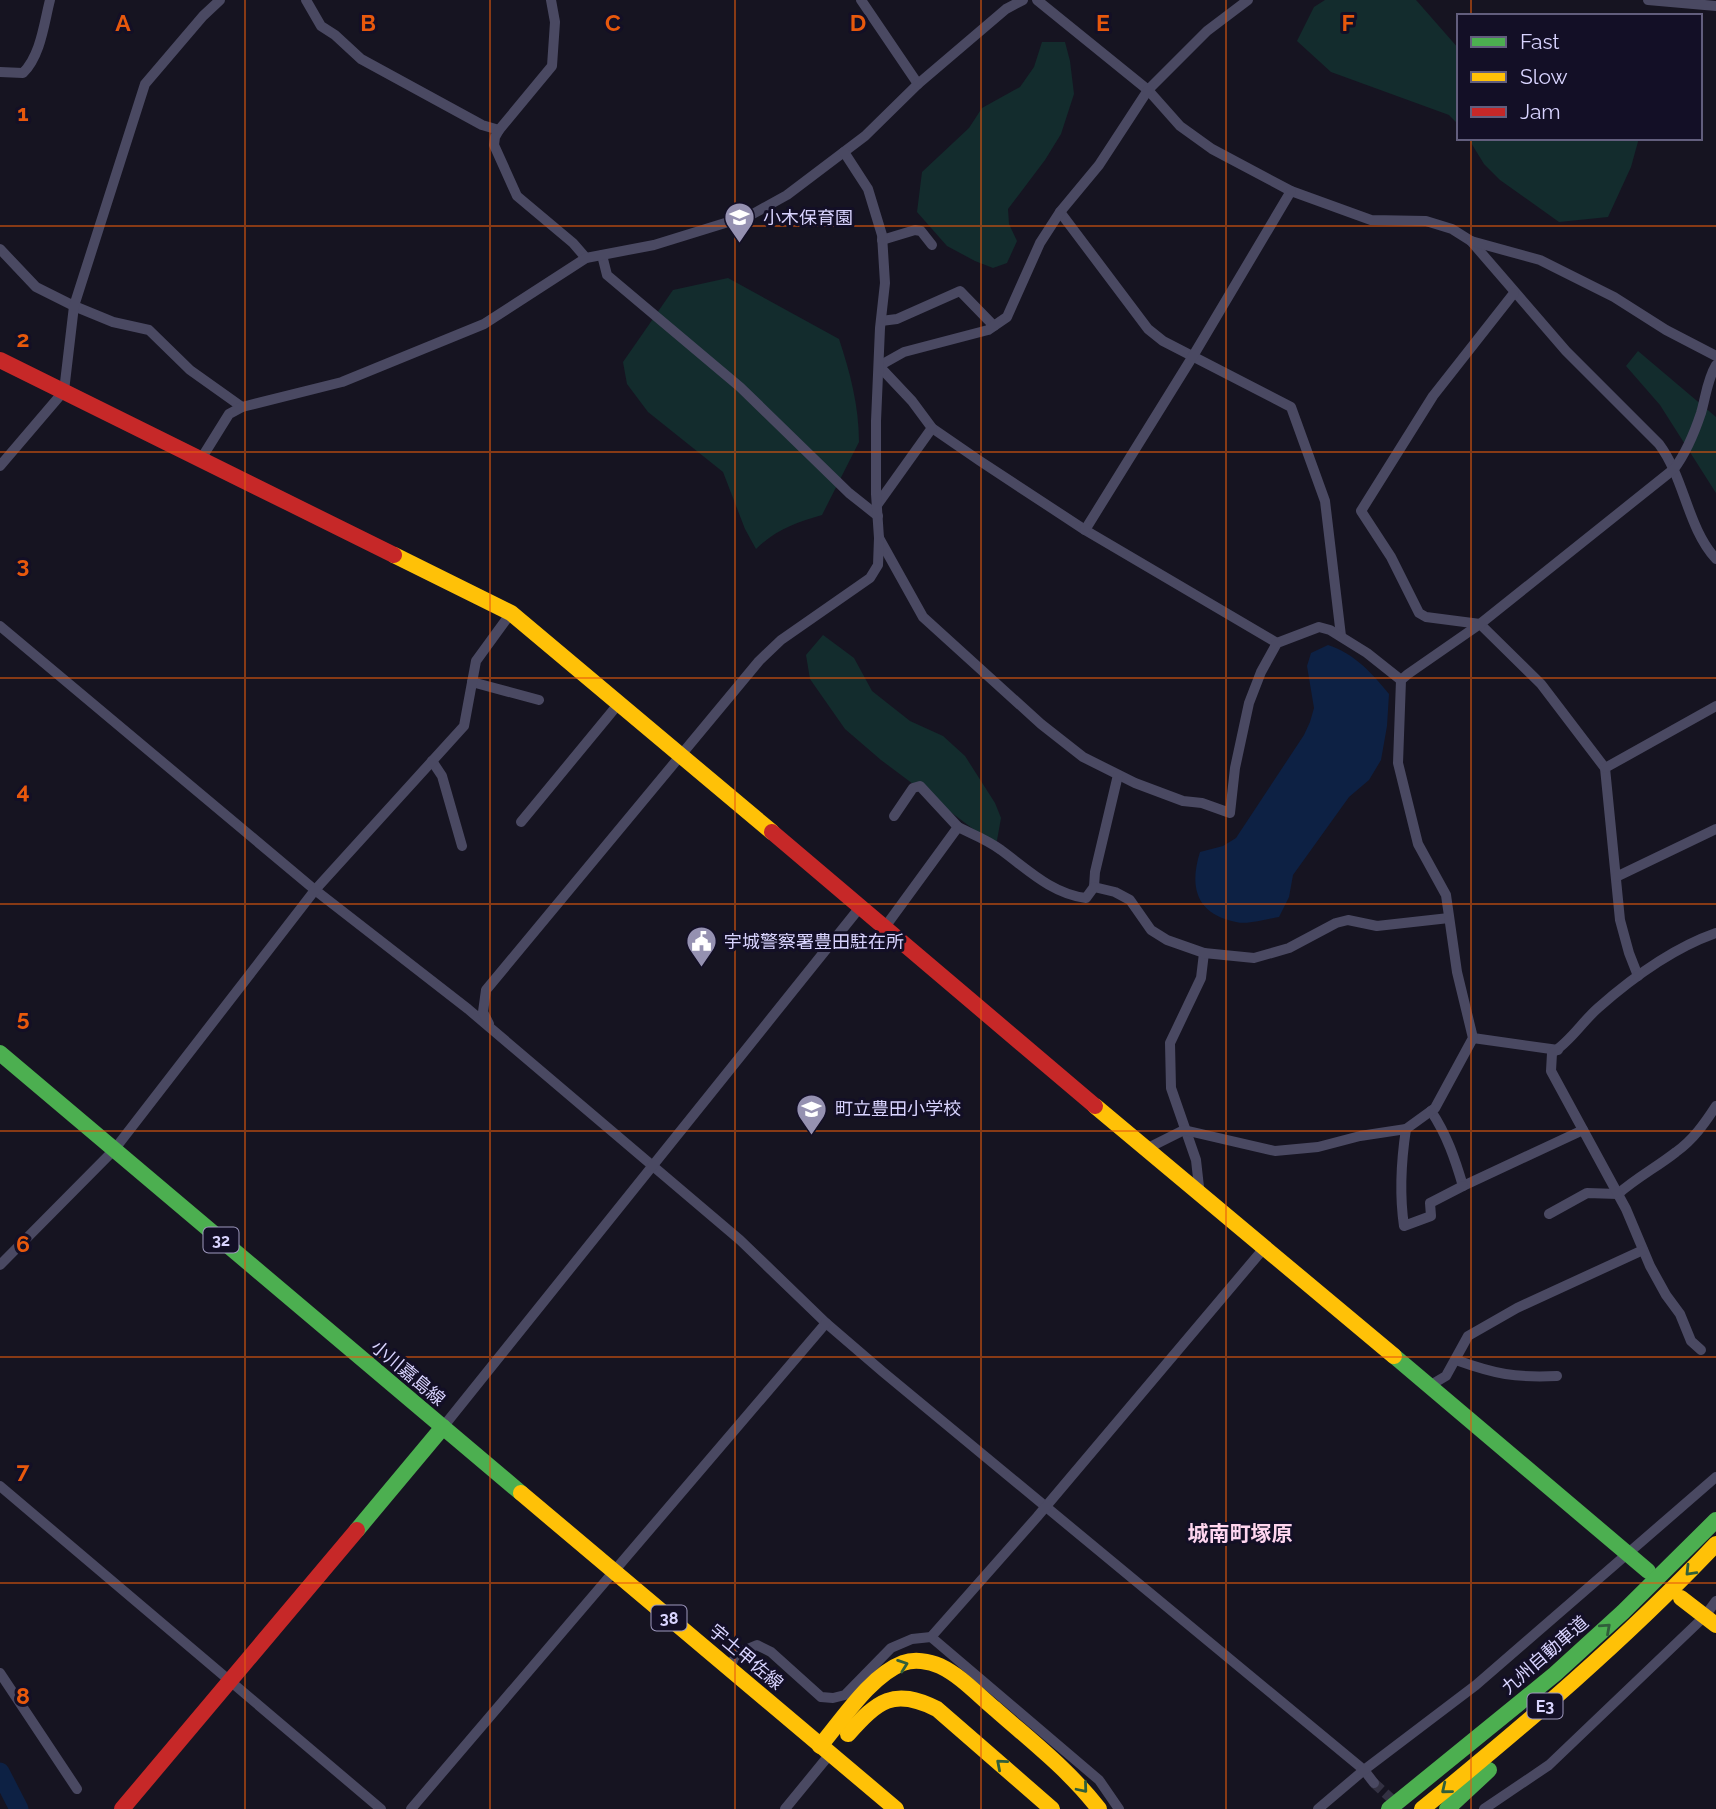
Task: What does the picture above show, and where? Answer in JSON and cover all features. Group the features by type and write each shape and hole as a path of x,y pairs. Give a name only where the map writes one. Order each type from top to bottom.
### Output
{"main road":[{"path":"0,360 512,613 1200,1196 1265,1247 1648,1571"},
{"name":"小川嘉島線","path":"0,1053 443,1427 122,1809"},
{"name":"宇土甲佐線","path":"443,1427 895,1809"},
{"name":"九州自動車道","path":"1389,1809 1555,1674 1623,1612 1716,1520"},
{"name":"E3","path":"1422,1809 1567,1686 1663,1599 1716,1544"},
{"path":"1681,1598 1711,1620"},
{"path":"1447,1809 1666,1607 1663,1599"},
{"path":"825,1750 875,1683 888,1671 915,1661 931,1662 957,1676 1064,1768 1099,1809"},
{"path":"1373,1809 1555,1674"},
{"path":"825,1750 881,1701 908,1697 937,1709 1052,1809"}],"street":[{"path":"0,72 23,73 28,68 38,49 50,0"},
{"path":"0,466 64,391 74,306 145,84 220,0"},
{"path":"306,0 321,26 335,34 360,59 482,125 499,130"},
{"path":"551,0 555,22 552,66 499,130 494,145 517,196 573,243 586,258"},
{"path":"861,0 918,85"},
{"path":"201,459 229,414 242,407 342,382 484,324 586,258 653,245 751,215 787,195 865,136 918,85 1006,9 1023,0"},
{"path":"1037,0 1148,90 1180,126 1212,149 1291,191 1371,220 1426,221 1452,229 1471,242 1566,351 1659,444 1674,469 1698,531 1716,559"},
{"path":"879,366 904,352 988,330 1007,317 1040,243 1060,212 1099,165 1148,90 1207,31 1248,0"},
{"path":"1648,0 1716,6"},
{"path":"492,1029 483,1012 486,990 759,661 781,640 870,578 878,565 880,538 876,421 885,283 882,240 868,189 844,152"},
{"path":"1085,530 1291,191"},
{"path":"1060,212 1148,329 1163,341 1291,407 1325,501 1341,636"},
{"path":"882,240 915,230 921,231 932,246"},
{"path":"1471,242 1540,260 1614,297 1666,330 1716,355"},
{"path":"0,248 36,287 113,322 149,330 190,370 242,407"},
{"path":"602,255 607,275 740,387 849,493 878,510"},
{"path":"881,321 897,319 960,291 994,326"},
{"path":"1514,293 1433,396 1361,511 1391,557 1419,613 1426,617 1480,624 1541,684 1605,768 1620,920 1638,976"},
{"path":"1146,1149 1184,1130 1275,1151 1318,1147 1360,1136 1406,1129 1431,1111 1472,1038 1457,972 1446,895 1418,844 1398,763 1401,680 1480,624 1674,469 1681,460 1700,415 1710,375 1716,365"},
{"path":"879,366 912,401 932,428 1085,530 1277,643"},
{"path":"878,510 932,428"},
{"path":"880,538 923,617 1041,724 1083,757 1118,775 1183,801 1202,803 1230,813 1235,768 1249,703 1261,672 1277,643 1319,626 1367,653 1401,680"},
{"path":"0,1265 114,1150 315,890 464,726 476,661 512,613"},
{"path":"0,626 315,890 492,1029 740,1240 826,1322 1333,1747 1364,1770 1374,1783"},
{"path":"472,682 539,700"},
{"path":"521,822 620,702"},
{"path":"1605,768 1716,706"},
{"path":"432,761 442,776 462,846"},
{"path":"894,816 913,788 920,786 958,827 1000,848 1042,881 1072,896 1086,898 1094,887 1095,872 1118,775"},
{"path":"885,927 958,827"},
{"path":"1616,877 1716,829"},
{"path":"1094,887 1115,892 1130,900 1152,930 1167,940 1204,953 1254,958 1289,948 1336,923 1348,920 1377,926 1449,918"},
{"path":"443,1427 860,906"},
{"path":"1701,1350 1691,1341 1680,1314 1665,1294 1618,1194 1551,1072 1552,1054 1597,1009 1638,976 1700,939 1716,933"},
{"path":"1200,1196 1196,1160 1171,1088 1170,1043 1201,978 1204,953"},
{"path":"1472,1038 1558,1050"},
{"path":"1549,1214 1587,1193 1618,1194 1638,1177 1678,1151 1704,1125 1716,1106"},
{"path":"1431,1111 1443,1128 1453,1151 1463,1186"},
{"path":"1406,1129 1400,1166 1404,1226 1432,1216 1430,1203 1583,1130"},
{"path":"728,1667 740,1652 757,1646 771,1652 821,1697 833,1698 845,1695 891,1648 912,1639 931,1637 1046,1507 1265,1247"},
{"path":"1429,1386 1446,1376 1468,1336 1517,1308 1643,1250"},
{"path":"411,1809 826,1322"},
{"path":"1456,1360 1521,1378 1557,1376"},
{"path":"1318,1809 1364,1770 1476,1685 1716,1477"},
{"path":"0,1486 381,1809"},
{"path":"1484,1809 1549,1765 1711,1620 1716,1601"},
{"path":"931,1637 1099,1780 1119,1809"},
{"path":"0,1673 77,1789"},
{"path":"785,1809 825,1750"}],"green space":[{"path":"1325,0 1416,0 1457,47 1457,123 1449,115 1331,72 1297,41 1314,7"},
{"path":"1042,42 1065,42 1074,94 1061,134 1008,209 1009,224 1017,241 1007,263 993,268 947,246 917,212 922,172 969,128 982,108 1020,87 1034,67"},
{"path":"1469,140 1638,140 1631,167 1608,217 1559,222 1500,180 1484,164"},
{"path":"728,278 839,339 856,402 859,442 822,515 787,527 756,549 745,529 723,472 648,412 627,384 623,362 673,290"},
{"path":"1638,351 1716,417 1716,493 1660,405 1626,366"},
{"path":"823,635 854,658 872,691 910,721 943,736 965,756 995,803 1001,818 996,846 881,760 845,729 810,679 806,655"}],"water":[{"path":"1328,645 1355,659 1389,694 1381,760 1369,780 1349,797 1293,875 1289,897 1279,917 1246,923 1223,918 1204,906 1199,897 1195,877 1200,852 1223,846 1236,838 1304,735 1314,708 1307,666 1311,653"}],"waterway":[{"path":"0,1772 19,1809"}],"tunnel":[{"path":"1374,1783 1398,1805"}],"traffic: fast":[{"path":"0,1053 521,1493"},
{"path":"1394,1356 1648,1571"},
{"path":"357,1530 443,1427"},
{"path":"1389,1809 1555,1674 1623,1612 1716,1520"},
{"path":"1447,1809 1489,1770"}],"traffic: slow":[{"path":"394,555 511,613 772,832"},
{"path":"1095,1106 1394,1356"},
{"path":"521,1493 896,1809"},
{"path":"1422,1809 1574,1681 1716,1544"},
{"path":"1681,1598 1716,1625"},
{"path":"820,1746 858,1699 880,1677 903,1663 931,1663 948,1670 969,1686 1062,1769 1099,1809"},
{"path":"848,1734 868,1713 887,1701 909,1699 922,1702 937,1709 1052,1809"}],"traffic: jam":[{"path":"0,360 394,555"},
{"path":"772,832 1095,1106"},
{"path":"122,1809 357,1530"}],"place":[{"name":"小木保育園","path":"740,245"},
{"name":"宇城警察署豊田駐在所","path":"701,969"},
{"name":"町立豊田小学校","path":"812,1136"}],"district":[{"name":"城南町塚原","path":"1240,1534"}]}
